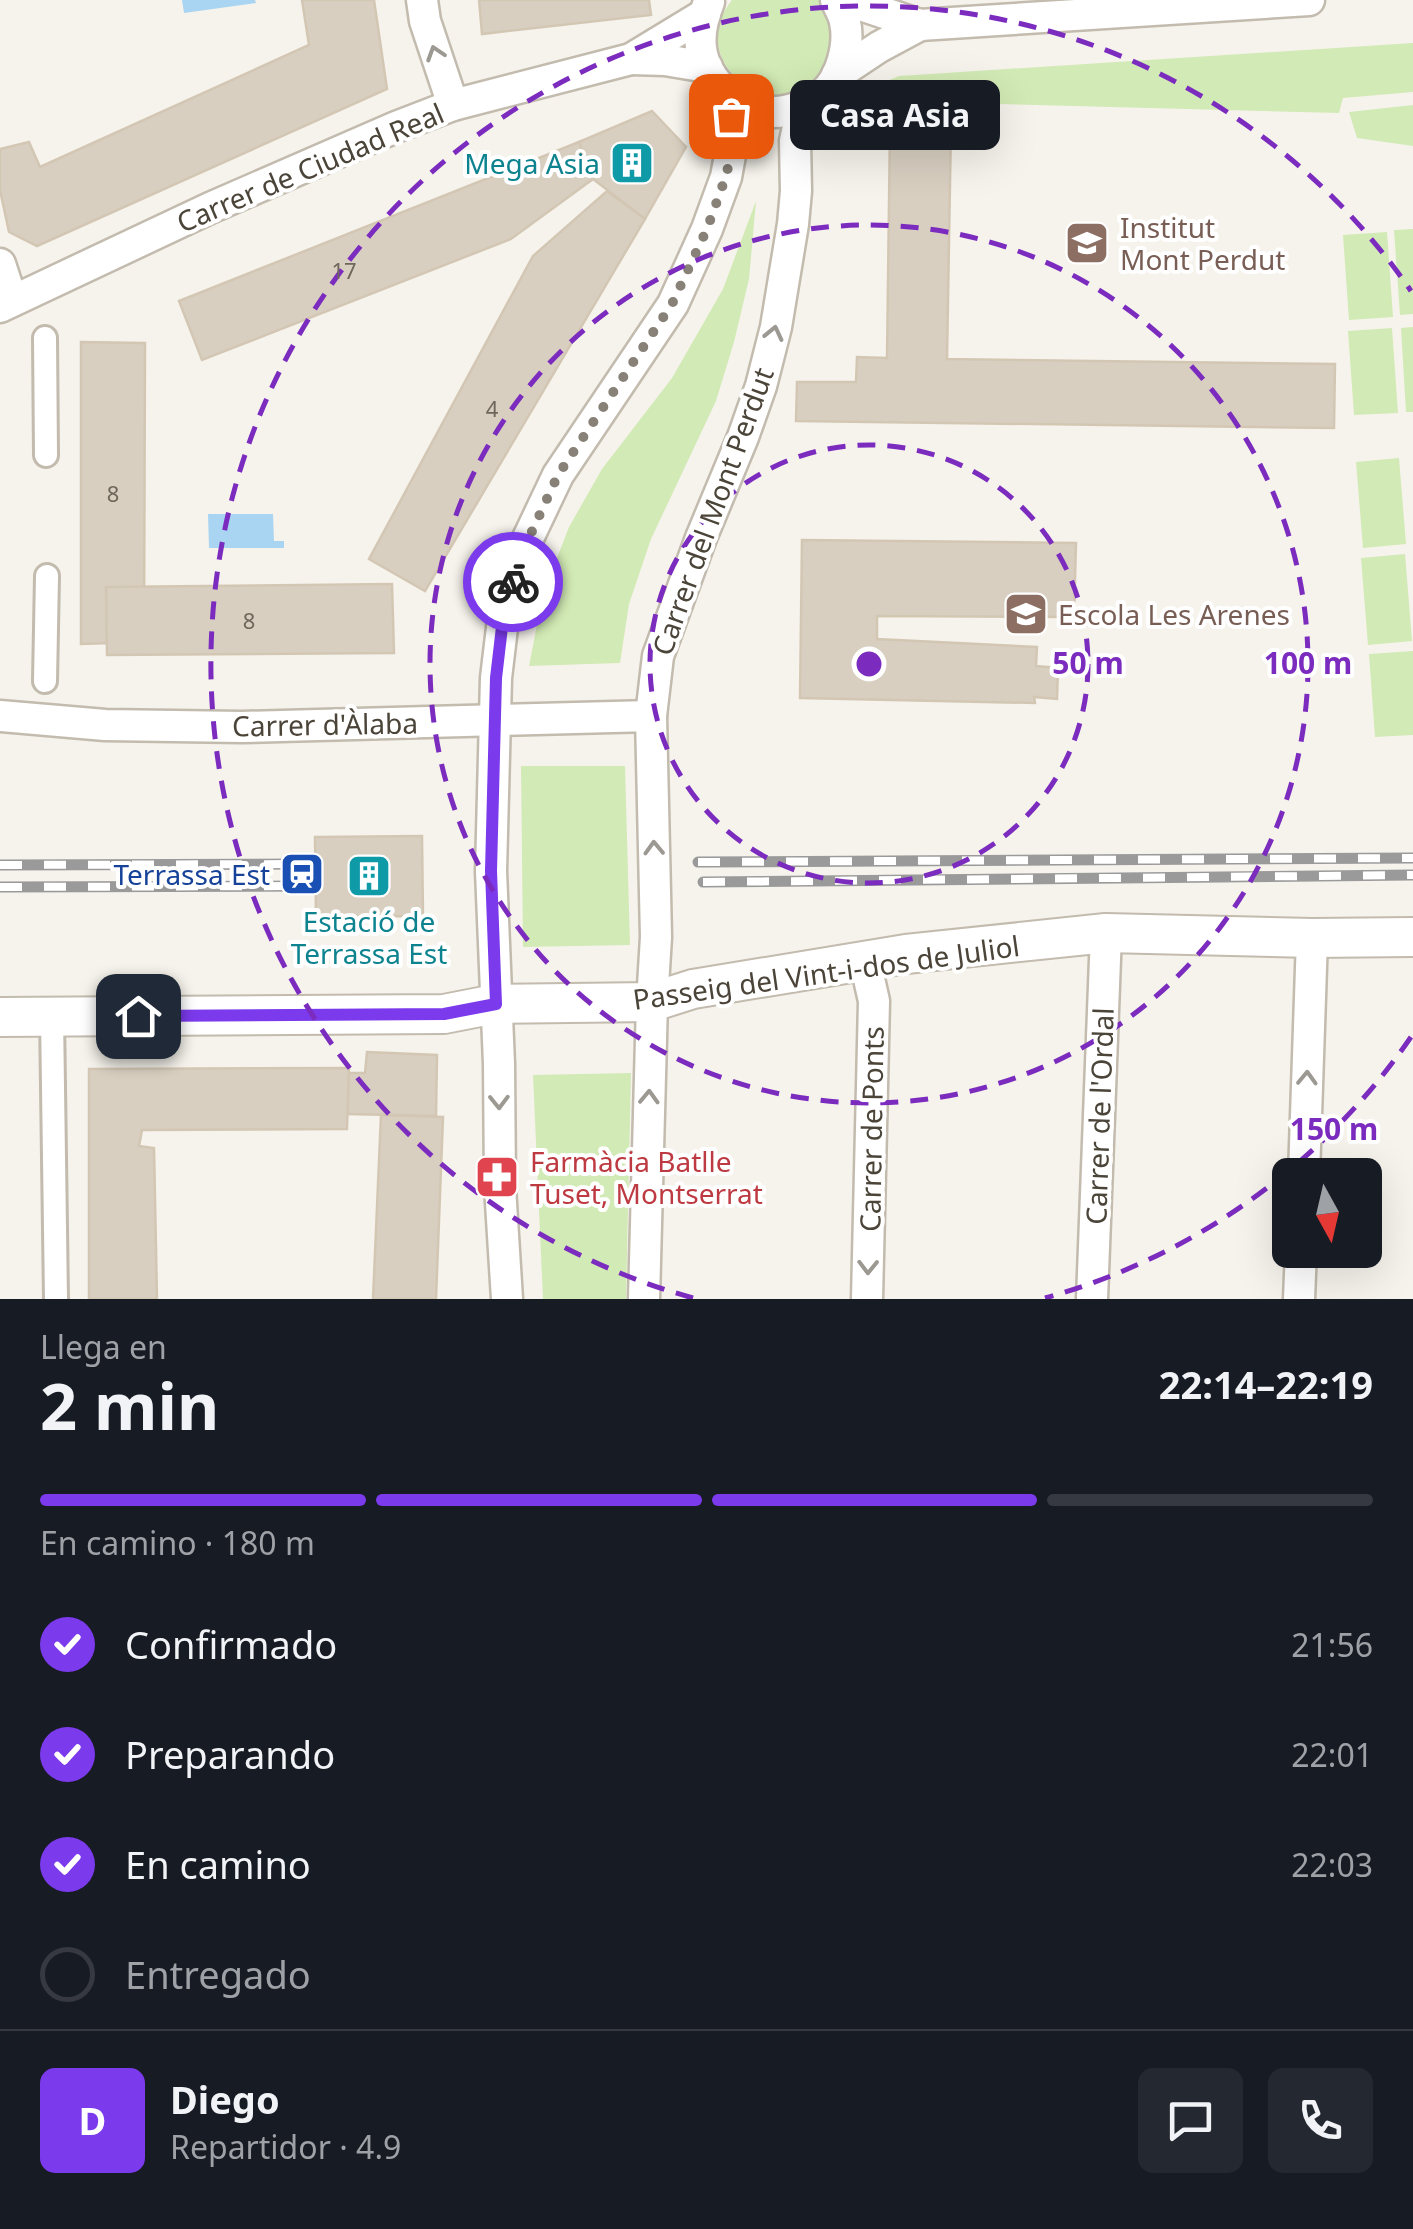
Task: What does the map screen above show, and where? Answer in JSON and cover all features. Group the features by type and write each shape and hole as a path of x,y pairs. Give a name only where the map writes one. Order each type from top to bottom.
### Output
{"street":[{"path":"422,0 425,21 453,105"},
{"path":"830,85 846,47 845,22 836,0"},
{"path":"846,0 920,25 1309,0"},
{"path":"506,1299 491,871 496,678 504,610 522,553 558,475 672,304 707,229 726,176 732,150 731,111 701,51 700,28 708,7"},
{"name":"Carrer de Ciudad Real","path":"6,304 210,208 396,127 453,105 632,58 708,7"},
{"path":"709,70 730,97 754,108 773,112 797,107 879,47 920,25"},
{"name":"Carrer de Ciudad Real","path":"632,58 709,70"},
{"name":"Carrer del Mont Perdut","path":"644,1299 656,936 651,716 658,656 761,386 776,326 793,224 795,141 801,114 830,85"},
{"path":"0,264 6,304"},
{"path":"45,338 46,455"},
{"path":"45,680 47,576"},
{"name":"Carrer d'Àlaba","path":"0,716 104,725 242,727 651,716"},
{"name":"Passeig del Vint-i-dos de Juliol","path":"0,1017 444,1014 496,1004 652,1002 693,989 906,954 1106,933 1413,937"},
{"name":"Carrer de l'Ordal","path":"1092,1299 1106,933"},
{"path":"1305,1158 1312,938"},
{"name":"Carrer de Ponts","path":"866,961 874,1001 867,1299"},
{"path":"52,1016 56,1299"},
{"path":"1299,1299 1300,1268"}],"green space":[{"path":"732,0 821,0 832,21 833,43 814,82 793,94 770,95 748,86 730,71 719,50 719,26"},
{"path":"1413,43 1413,92 1343,98 1339,113 918,102 917,126 890,126 850,116 882,83 899,76"},
{"path":"1413,105 1413,146 1357,138 1349,112"},
{"path":"756,201 749,279 734,342 716,401 651,539 629,604 620,663 529,666 543,594 569,527 602,469 672,378 723,289"},
{"path":"1413,229 1413,314 1400,315 1394,230"},
{"path":"1387,232 1393,317 1349,320 1343,235"},
{"path":"1413,327 1413,412 1406,412 1401,328"},
{"path":"1392,328 1398,413 1354,415 1348,331"},
{"path":"1399,458 1406,544 1363,548 1356,462"},
{"path":"1405,554 1412,641 1368,645 1361,558"},
{"path":"1413,651 1413,735 1375,737 1369,654"},
{"path":"521,766 625,766 630,945 523,947"},
{"path":"631,1073 626,1299 543,1299 533,1075"}],"water":[{"path":"182,0 255,0 256,3 184,13"},
{"path":"208,514 273,514 274,541 284,541 284,548 209,548"}],"building":[{"path":"302,0 374,0 387,89 37,246 9,232 0,190 0,149 29,142 40,167 309,45"},
{"path":"479,0 649,0 651,15 482,34"},
{"name":"Mega Asia","path":"652,111 686,147 645,219 593,179 579,142"},
{"path":"890,126 951,126 947,359 1335,364 1334,428 796,421 797,382 856,382 857,357 887,358"},
{"path":"579,142 593,179 511,239 202,360 179,301"},
{"path":"607,191 645,219 425,591 369,559 533,256"},
{"path":"81,342 145,343 144,642 81,644"},
{"path":"802,540 1076,543 1074,617 877,616 877,639 1037,647 1036,666 1058,668 1057,699 1034,697 1035,703 800,698"},
{"path":"392,584 394,653 107,655 106,587"},
{"name":"Estació de Terrassa Est","path":"422,836 423,916 316,917 315,837"},
{"path":"367,1052 437,1055 436,1116 347,1114 349,1073 365,1073"},
{"path":"349,1068 347,1129 142,1130 139,1146 154,1148 157,1299 89,1299 89,1069"},
{"path":"381,1115 443,1117 436,1299 373,1299"}],"railway":[{"path":"698,862 1413,858"},
{"path":"0,865 313,864"},
{"path":"703,882 1413,875"},
{"path":"0,887 312,886"}],"way so far":[{"path":"513,582 558,475 672,304 707,229 726,176 732,150 731,116"}],"place":[{"name":"Casa Asia","path":"731,116"},
{"name":"Mega Asia","path":"632,163"},
{"name":"Institut Mont Perdut","path":"1087,243"},
{"name":"Escola Les Arenes","path":"1026,614"},
{"name":"Terrassa Est","path":"302,874"},
{"name":"Estació de Terrassa Est","path":"369,876"},
{"name":"Farmàcia Batlle Tuset, Montserrat","path":"497,1177"}],"route":[{"path":"138,1016 444,1014 496,1004 491,871 496,678 504,610 513,582"}]}
